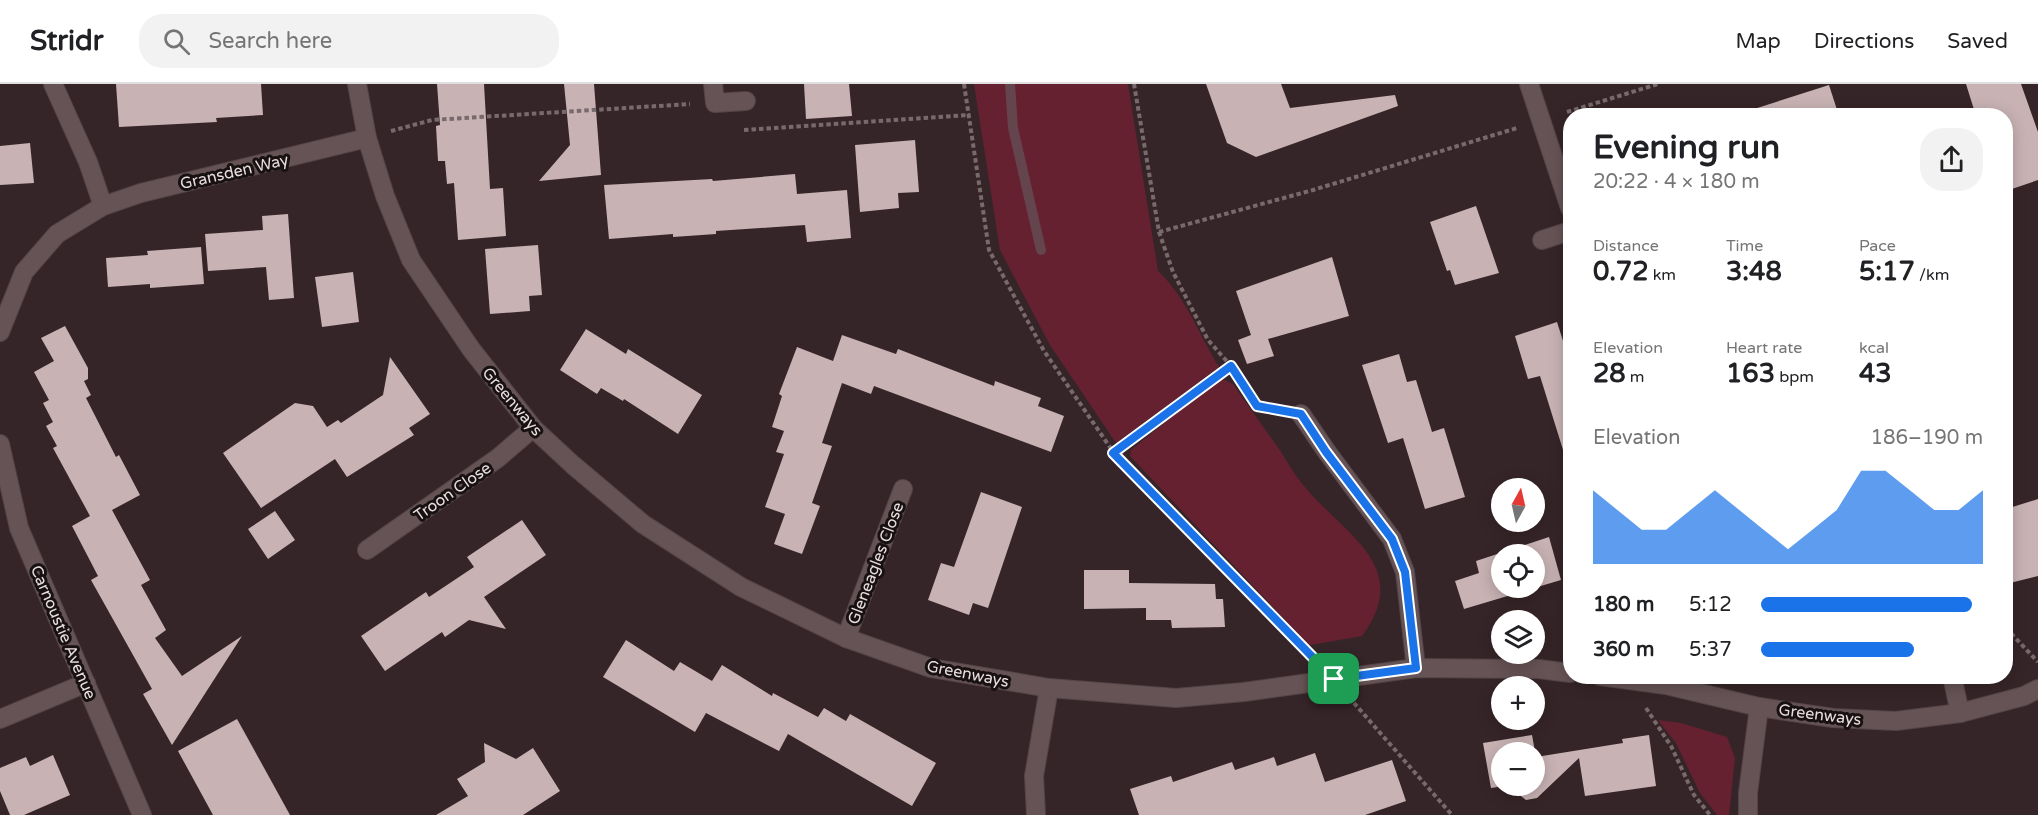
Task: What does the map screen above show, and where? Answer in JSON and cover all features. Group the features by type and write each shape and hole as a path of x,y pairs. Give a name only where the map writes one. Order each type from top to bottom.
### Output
{"street":[{"path":"0,332 24,272 57,234 103,206 88,162 53,84"},
{"name":"Greenways","path":"357,84 367,138 385,196 411,260 471,349 532,428 643,524 741,587 846,638 931,668 1049,688 1176,698 1244,692 1416,668 1539,669 1563,672"},
{"path":"713,84 715,104 746,101"},
{"path":"1529,84 1563,187"},
{"name":"Gransden Way","path":"103,206 141,193 367,138"},
{"path":"1542,240 1563,233"},
{"path":"1301,414 1326,452 1392,539 1405,572 1416,668"},
{"name":"Troon Close","path":"367,550 498,458 532,428"},
{"name":"Carnoustie Avenue","path":"0,444 19,528 142,815"},
{"name":"Gleneagles Close","path":"846,638 903,489"},
{"path":"0,719 86,683"},
{"name":"Greenways","path":"1659,684 1759,707 1833,718 1896,722 1960,713 2024,696 2038,689"},
{"path":"1954,684 1960,713"},
{"path":"1036,815 1034,776 1049,688"},
{"path":"1748,815 1748,793 1759,707"}],"path":[{"path":"964,84 989,250 1044,351 1113,453 1334,679 1452,815"},
{"path":"1134,84 1159,232 1173,272 1208,340 1231,366 1257,406 1301,414"},
{"path":"1580,108 1658,84"},
{"path":"367,138 432,120 715,104 744,130 970,115"},
{"path":"1159,232 1312,190 1563,113"},
{"path":"1113,453 1231,366"},
{"path":"2013,635 2038,662"},
{"path":"1631,684 1654,723 1671,746 1694,795 1710,815"}],"shaded area":[{"path":"974,84 1128,84 1158,271 1177,292 1219,367 1116,443 1050,345 1000,250"},
{"path":"1222,379 1233,384 1301,482 1353,536 1377,570 1380,590 1376,611 1362,636 1310,645 1307,643 1130,456 1131,450 1216,381"},
{"path":"1658,720 1681,723 1727,737 1735,758 1729,815 1717,815 1700,793 1676,743"}],"building":[{"path":"116,84 261,84 263,115 216,118 217,122 119,127"},
{"path":"437,84 484,84 490,189 503,188 506,236 458,240 454,183 447,184 445,161 438,161 436,126 440,125"},
{"path":"564,84 594,84 601,175 539,181 570,145"},
{"path":"804,84 849,84 852,116 806,119"},
{"path":"1206,84 1281,84 1290,108 1395,95 1398,106 1256,157 1227,143"},
{"path":"1966,84 2021,84 2038,132 2038,180 2013,189 2013,108 1974,108"},
{"path":"1829,85 1836,108 1757,108"},
{"path":"915,140 919,192 898,193 899,208 860,212 855,145"},
{"path":"30,143 34,183 0,185 0,146"},
{"path":"795,174 797,194 847,190 851,238 807,242 805,225 716,231 716,234 673,237 673,234 609,239 604,185 712,179 713,181"},
{"path":"1476,206 1499,273 1455,285 1450,270 1447,271 1430,222"},
{"path":"288,214 294,298 269,300 266,267 208,271 205,234 263,230 262,216"},
{"path":"538,245 542,295 529,296 530,311 490,314 485,249"},
{"path":"201,247 204,284 150,288 150,284 108,287 106,258 148,255 147,251"},
{"path":"1332,257 1349,316 1268,339 1274,356 1247,364 1238,340 1251,335 1236,291"},
{"path":"353,272 359,322 322,327 315,277"},
{"path":"1557,322 1563,341 1563,450 1540,376 1528,379 1515,336"},
{"path":"65,326 88,368 88,379 84,381 91,395 86,398 116,457 119,455 140,495 112,510 150,580 141,585 166,630 155,638 182,676 242,636 172,745 143,694 152,689 91,580 98,576 72,526 90,516 53,448 57,446 46,426 53,422 43,403 49,400 34,372 54,361 41,338"},
{"path":"586,329 626,354 628,349 702,395 678,434 624,399 623,401 601,388 597,394 560,370"},
{"path":"842,335 896,354 898,349 994,386 995,381 1041,398 1038,406 1064,416 1051,452 874,386 871,394 842,383 822,443 832,446 812,503 820,506 802,554 774,544 785,514 765,507 784,454 776,452 784,431 772,427 782,396 779,394 797,347 833,361"},
{"path":"1399,354 1407,382 1416,380 1432,432 1444,428 1465,497 1425,509 1403,438 1388,443 1362,365"},
{"path":"390,357 430,414 409,428 414,435 347,477 335,459 261,508 223,453 295,403 313,406 327,427 338,420 341,423 383,395"},
{"path":"981,492 1022,507 988,608 973,603 969,615 928,600 941,563 954,567"},
{"path":"2038,499 2038,576 2013,582 2013,507"},
{"path":"275,511 295,540 268,559 248,529"},
{"path":"522,520 546,555 484,597 506,629 469,620 445,637 442,632 385,671 361,636 426,592 429,597 474,567 467,557"},
{"path":"1549,537 1561,580 1545,585 1545,544 1528,544"},
{"path":"1491,556 1491,598 1501,598 1464,609 1455,581 1479,573 1476,561"},
{"path":"1084,570 1129,570 1129,583 1215,584 1216,599 1223,599 1225,627 1172,628 1171,620 1146,620 1146,608 1084,609"},
{"path":"626,640 674,671 680,662 712,681 722,665 772,696 773,693 818,717 824,708 846,721 850,714 936,763 912,806 788,734 779,751 706,713 695,732 603,677"},
{"path":"237,719 290,815 213,815 178,751"},
{"path":"1532,735 1533,742 1491,742 1491,788 1483,743"},
{"path":"1649,735 1656,786 1585,796 1579,758 1545,790 1545,756 1623,743 1622,739"},
{"path":"484,743 516,759 533,748 560,791 523,815 436,815 468,796 457,779 485,762"},
{"path":"1315,753 1325,782 1392,760 1406,801 1365,815 1139,815 1130,789 1171,776 1173,782 1232,762 1235,770 1274,757 1277,766"},
{"path":"53,755 70,795 24,815 10,815 0,791 0,768 26,757 30,766"},
{"path":"1521,796 1539,796 1537,798 1526,800"}],"waterway":[{"path":"1010,84 1013,128 1041,250"}],"route":[{"path":"1231,366 1257,406 1301,414 1326,452 1365,500 1392,539 1405,572 1416,668 1334,679 1113,453 1231,366"}]}
